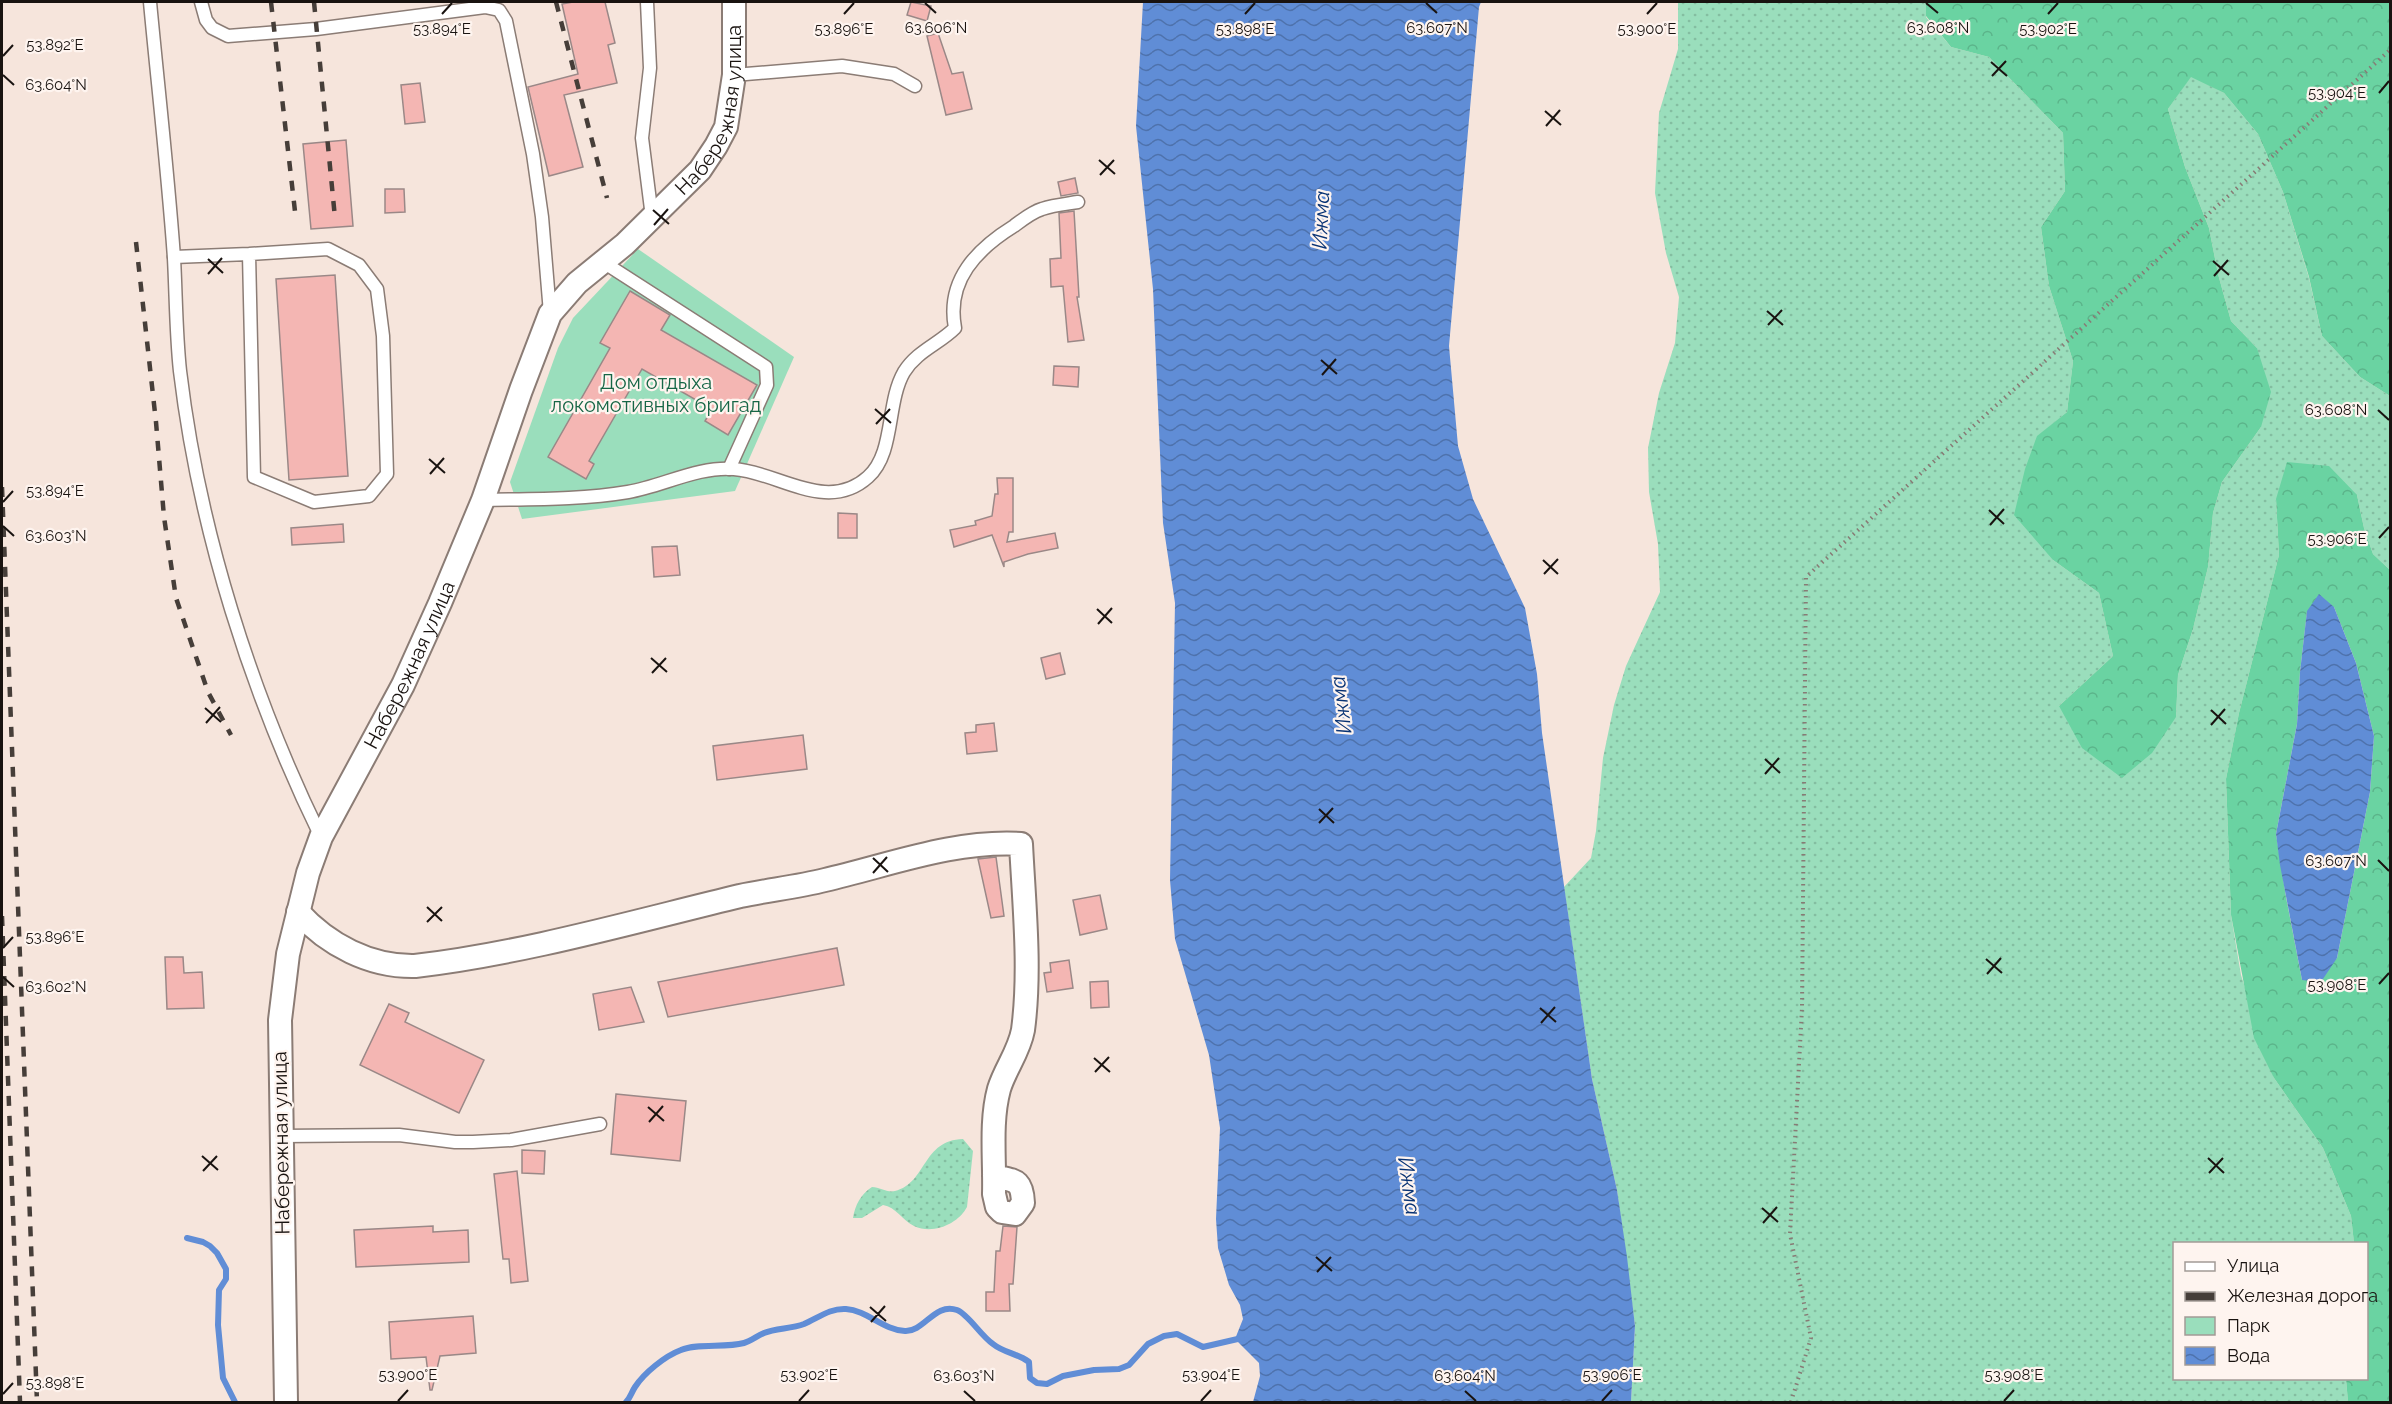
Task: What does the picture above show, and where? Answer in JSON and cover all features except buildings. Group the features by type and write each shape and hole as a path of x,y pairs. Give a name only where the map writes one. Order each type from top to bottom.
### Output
{"street":[{"name":"Набережная улица","path":"286,1402 280,1136 282,998 288,954 298,912 321,837 403,685 483,500 550,314 577,283 652,217 699,170 726,127 734,75 734,2"},
{"path":"298,912 310,925 361,957 395,966 414,966 591,934 741,896 837,878 947,849 989,843 1021,844 1025,918 1025,1006 1020,1042 998,1097 995,1118 994,1176"}],"lane":[{"path":"150,2 174,257 182,381 206,514 218,560 257,681 302,799 321,837"},
{"path":"201,2 206,20 212,28 228,36 316,29 485,7 499,10 503,14 533,154 542,218 550,314"},
{"path":"647,2 650,68 642,138 652,217"},
{"path":"734,75 842,66 894,74 915,86"},
{"path":"483,500 591,496 629,492 690,474 729,469 748,471 814,492 846,490 861,483 877,467 882,455 896,387 904,372 919,354 956,328 954,318 956,296 970,261 993,238 1040,210 1078,202"},
{"path":"174,257 249,255 328,249 359,265 377,289 383,336 387,474 369,496 314,502 254,477 249,255"},
{"path":"603,262 766,367 767,385 729,469"},
{"path":"280,1136 399,1135 473,1142 511,1140 600,1124"}],"path":[{"path":"1791,1402 1811,1338 1790,1234 1802,1008 1806,577 2391,50"}],"green space":[{"path":"1678,2 1926,2 1926,17 1951,47 1989,57 2063,133 2065,191 2041,227 2049,286 2073,361 2067,412 2037,437 2053,560 2099,593 2113,656 2059,706 2176,717 2178,675 2193,629 2208,567 2213,513 2222,482 2261,427 2257,348 2231,321 2218,274 2209,228 2185,167 2168,109 2191,76 2224,93 2258,134 2283,192 2309,278 2322,336 2360,377 2390,396 2390,570 2373,554 2364,528 2357,495 2276,499 2279,555 2239,713 2226,779 2231,915 2241,975 2274,1078 2323,1148 2351,1216 2354,1242 2173,1242 2173,1380 2346,1380 2348,1402 1631,1402 1635,1326 1617,1190 1592,1079 1564,887 1591,858 1603,758 1614,705 1626,666 1660,592 1658,544 1649,492 1648,448 1659,393 1675,343 1679,297 1666,253 1655,193 1659,113 1678,49"},
{"path":"1926,2 2390,2 2390,396 2360,377 2322,336 2309,277 2283,192 2258,134 2224,93 2191,77 2168,109 2185,167 2209,228 2218,274 2231,321 2257,348 2271,392 2261,427 2222,482 2213,513 2208,567 2193,629 2178,675 2176,717 2152,753 2122,778 2082,748 2059,706 2113,656 2099,593 2053,560 2014,515 2025,469 2037,436 2067,412 2073,361 2049,286 2041,227 2065,191 2063,133 1989,57 1951,47 1926,16"},
{"name":"Дом отдыха локомотивных бригад","path":"638,249 794,357 735,491 522,519 510,482 558,348 573,318"},
{"path":"2287,462 2329,466 2357,495 2364,528 2373,554 2390,570 2390,1402 2348,1402 2346,1380 2368,1380 2368,1242 2354,1242 2351,1216 2323,1148 2274,1078 2254,1038 2231,915 2226,779 2239,713 2279,555 2276,499","holes":["2334,607 2356,663 2374,736 2370,792 2337,958 2302,980 2276,834 2297,724 2307,612"]},
{"path":"963,1139 973,1151 967,1207 958,1218 937,1228 921,1228 914,1226 892,1208 883,1205 862,1218 853,1218 859,1200 872,1187 895,1191 905,1187 940,1146 950,1141"}],"water":[{"name":"Ижма","path":"1143,2 1481,2 1449,346 1458,446 1473,499 1525,608 1537,674 1542,733 1592,1079 1617,1190 1627,1257 1635,1326 1631,1402 1253,1402 1260,1376 1259,1363 1235,1339 1243,1319 1240,1305 1229,1285 1218,1248 1216,1219 1220,1128 1209,1055 1175,939 1170,880 1175,603 1163,523 1153,289 1136,126"},
{"path":"2319,594 2334,607 2356,663 2374,736 2370,792 2337,958 2321,982 2302,980 2276,834 2297,724 2307,611"}],"waterway":[{"path":"187,1238 210,1246 226,1269 226,1279 219,1290 218,1325 223,1378 235,1402"},
{"path":"626,1402 649,1371 668,1356 681,1350 744,1343 764,1333 799,1326 840,1309 854,1310 889,1327 905,1331 918,1327 942,1310 957,1310 966,1316 993,1344 1029,1362 1030,1378 1037,1383 1047,1384 1063,1376 1094,1370 1119,1369 1129,1365 1148,1344 1164,1336 1177,1334 1203,1347 1242,1338"}],"railway":[{"path":"271,2 296,220"},
{"path":"314,2 335,218"},
{"path":"556,2 607,198"},
{"path":"136,242 164,517 176,598 208,692 231,735"},
{"path":"2,487 37,1402"},
{"path":"2,916 20,1402"}]}
